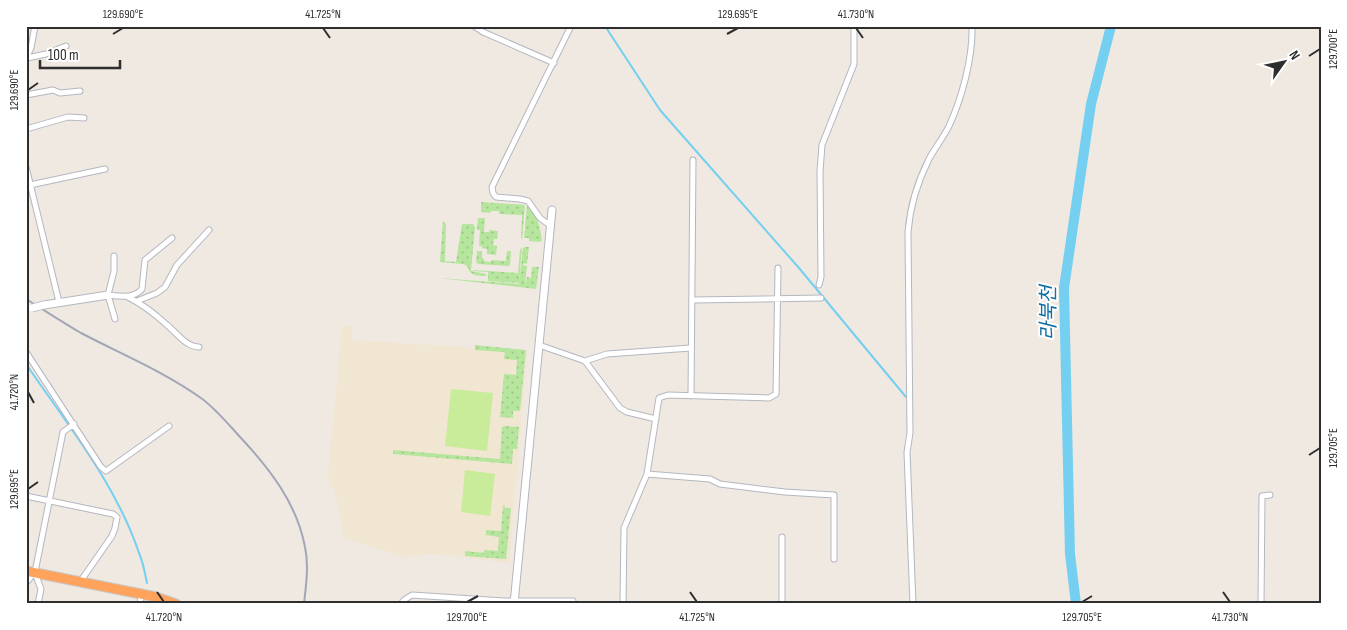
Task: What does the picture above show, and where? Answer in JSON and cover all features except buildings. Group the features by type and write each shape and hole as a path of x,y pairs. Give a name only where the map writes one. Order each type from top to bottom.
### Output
{"highway":[{"path":"30,572 80,582 140,599 176,604"}],"street":[{"path":"35,26 27,58 46,54 66,46"},
{"path":"474,26 554,63"},
{"path":"551,226 540,218 528,201 496,197 492,187 571,26"},
{"path":"819,285 821,277 820,171 822,145 854,64 854,26"},
{"path":"913,604 907,452 910,433 908,232 910,213 919,183 929,159 948,128 958,101 973,40 972,26"},
{"path":"26,95 53,90 60,93 80,92"},
{"path":"26,129 68,117 84,118"},
{"path":"691,396 692,160"},
{"path":"26,167 59,302"},
{"path":"30,185 105,169"},
{"path":"514,602 552,210"},
{"path":"137,302 157,293 165,287 177,265 209,230"},
{"path":"128,297 139,293 142,289 145,260 172,238"},
{"path":"114,256 114,271 108,295 115,318"},
{"path":"623,604 624,528 647,474 659,398 668,395 769,398 776,394 778,268"},
{"path":"29,308 108,295 128,297 167,324 189,345 199,348"},
{"path":"692,300 821,298"},
{"path":"539,345 585,361 620,408 627,412 656,419"},
{"path":"585,361 607,354 691,348"},
{"path":"26,352 71,426 106,471 169,426"},
{"path":"26,583 49,500 63,432 71,426"},
{"path":"647,474 710,479 720,484 785,492 834,495 834,558"},
{"path":"1261,604 1262,496 1270,495"},
{"path":"26,496 113,514 116,517 112,536 80,582"},
{"path":"782,537 782,604"},
{"path":"30,572 41,589 38,604"},
{"path":"401,604 412,595 514,602 573,601"}],"shaded area":[{"path":"352,326 352,340 525,351 527,355 509,563 430,553 403,557 343,538 342,520 334,489 329,485 328,476 342,327"}],"green space":[{"path":"481,202 525,205 522,240 522,215 499,214 499,211 481,212"},
{"path":"527,206 534,213 538,222 542,240 540,242 529,241 529,238 524,238"},
{"path":"478,218 485,218 484,232 489,232 489,230 498,231 497,239 494,239 493,245 497,246 496,255 487,254 487,249 479,246 480,230 477,230"},
{"path":"443,221 446,224 445,261 456,262 462,224 473,224 475,227 471,271 486,274 486,276 472,274 467,266 463,264 440,262"},
{"path":"522,247 519,283 488,281 488,272 473,270 518,273 520,250"},
{"path":"529,247 527,264 523,263 523,265 527,266 525,284 527,277 531,278 532,267 539,267 536,289 438,278 519,284 523,248"},
{"path":"477,251 482,251 484,261 491,262 491,260 506,261 507,251 511,251 510,265 478,264 476,262"},
{"path":"475,345 526,350 520,411 513,411 513,418 500,417 504,374 516,375 517,360 504,359 505,353 503,352 475,350"},
{"path":"451,389 493,393 487,451 445,446"},
{"path":"502,427 519,427 517,449 513,449 512,464 393,454 393,450 500,459"},
{"path":"465,470 495,474 490,516 461,512"},
{"path":"503,505 505,508 511,508 506,559 465,556 465,551 484,553 484,550 498,551 499,537 486,535 486,530 501,531"}],"waterway":[{"path":"605,26 660,110 799,268 906,397"},
{"name":"라북천","path":"1076,604 1070,554 1064,288 1091,104 1111,26"},
{"path":"26,364 74,432 104,479 129,528 144,568 147,583"}],"railway":[{"path":"26,299 81,333 187,388 206,402 227,422 272,475 296,516 307,561 304,604"}]}
